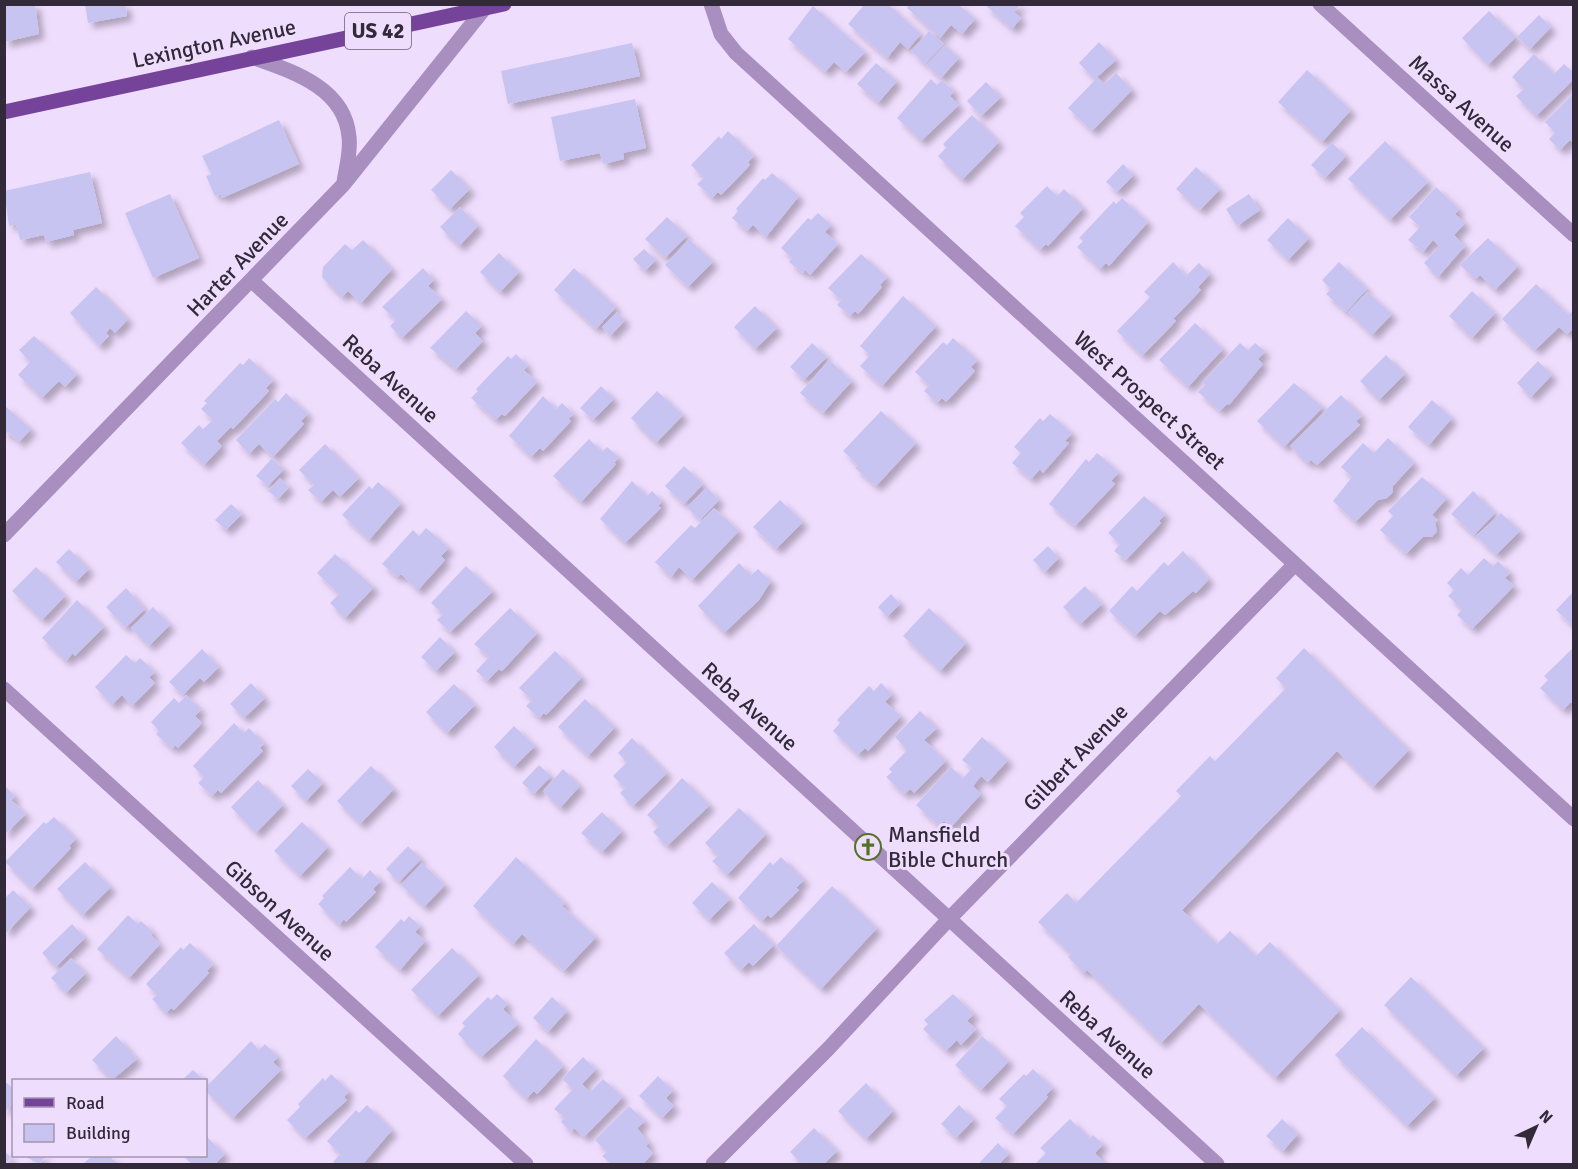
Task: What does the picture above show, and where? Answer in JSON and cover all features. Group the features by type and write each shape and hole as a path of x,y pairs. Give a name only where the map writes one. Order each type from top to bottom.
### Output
{"main road":[{"name":"Lexington Avenue","path":"4,111 504,4"}],"street":[{"name":"West Prospect Street","path":"711,4 721,34 736,53 1574,819"},
{"name":"Massa Avenue","path":"1320,4 1574,235"},
{"name":"Harter Avenue","path":"4,535 343,185 484,9"},
{"path":"252,57 303,76 336,103 349,135 343,185"},
{"name":"Reba Avenue","path":"252,281 1217,1164"},
{"name":"Gilbert Avenue","path":"713,1164 829,1048 949,919 1295,564"},
{"name":"Gibson Avenue","path":"4,689 526,1164"}],"building":[{"path":"4,4 35,4 39,34 4,42"},
{"path":"85,4 125,4 127,16 88,23"},
{"path":"865,4 888,4 921,34 908,49 900,42 887,58 848,24"},
{"path":"910,4 958,4 975,19 962,34 951,25 940,38 907,8"},
{"path":"984,4 1021,4 1014,12 1021,18 1012,29"},
{"path":"813,6 865,52 846,72 834,62 825,72 788,39"},
{"path":"1489,11 1516,37 1488,65 1462,38"},
{"path":"1539,15 1551,27 1530,49 1517,37"},
{"path":"929,31 944,44 925,64 911,51"},
{"path":"1099,42 1116,60 1097,77 1104,84 1116,73 1132,90 1092,131 1068,108 1095,80 1079,63"},
{"path":"632,43 640,76 508,104 501,71"},
{"path":"945,45 959,58 941,78 926,65"},
{"path":"1534,54 1554,74 1564,64 1574,73 1574,79 1536,116 1516,96 1524,89 1512,77"},
{"path":"876,63 897,81 878,103 857,84"},
{"path":"1307,70 1351,110 1322,142 1278,102"},
{"path":"931,79 937,85 942,80 954,91 950,96 959,105 921,141 897,118"},
{"path":"986,82 1001,97 981,116 967,101"},
{"path":"1574,93 1574,143 1570,140 1560,150 1549,139 1555,133 1545,122"},
{"path":"635,99 646,148 623,153 624,159 603,164 600,153 560,161 551,117"},
{"path":"972,115 999,142 962,180 938,156 946,148 943,144"},
{"path":"279,120 299,164 222,198 221,194 215,196 206,176 211,174 202,156"},
{"path":"728,131 754,156 748,162 750,165 721,195 718,192 712,198 697,184 704,178 691,165 719,136 721,139"},
{"path":"1385,141 1428,182 1390,220 1348,179"},
{"path":"1332,143 1346,156 1325,178 1311,165"},
{"path":"1123,164 1134,175 1117,192 1106,182"},
{"path":"1196,167 1220,189 1200,210 1176,189"},
{"path":"451,170 470,189 450,209 431,190"},
{"path":"90,172 102,223 73,230 74,235 46,242 44,235 20,240 16,224 9,226 4,191"},
{"path":"772,173 799,196 766,237 753,225 747,231 732,218 738,211 736,209 763,178 765,180"},
{"path":"1047,186 1057,196 1064,189 1083,208 1048,246 1046,244 1040,250 1015,226 1024,217 1020,213"},
{"path":"1436,187 1459,209 1455,214 1465,223 1454,235 1465,246 1438,277 1424,263 1439,246 1433,240 1423,252 1408,240 1420,227 1409,217"},
{"path":"170,194 199,258 153,278 125,213"},
{"path":"1249,194 1260,210 1237,226 1226,209"},
{"path":"1122,198 1148,222 1109,266 1106,263 1100,269 1077,247 1083,241 1079,238 1114,201 1116,204"},
{"path":"460,207 478,226 459,246 440,227"},
{"path":"818,213 831,225 825,232 838,244 810,275 805,270 803,273 789,262 792,258 781,248 808,218 811,220"},
{"path":"667,217 687,236 665,258 645,239"},
{"path":"1288,218 1309,238 1288,260 1267,240"},
{"path":"1488,238 1518,266 1495,290 1480,275 1475,279 1460,265"},
{"path":"689,239 713,262 688,287 665,265"},
{"path":"363,240 392,269 361,303 348,291 342,297 322,277 323,267 345,244 352,250"},
{"path":"644,249 656,260 645,271 633,259"},
{"path":"499,253 519,272 500,292 480,272"},
{"path":"861,254 887,277 880,285 882,287 858,314 855,311 850,316 837,305 841,300 828,288"},
{"path":"1173,262 1186,276 1199,263 1210,274 1198,287 1201,290 1173,319 1176,321 1142,356 1117,331 1150,297 1144,292"},
{"path":"1339,262 1367,289 1346,312 1326,294 1331,289 1322,280"},
{"path":"423,268 434,280 428,286 442,299 402,338 390,326 396,320 382,307"},
{"path":"574,268 616,307 596,329 554,290"},
{"path":"1536,284 1569,315 1571,312 1574,315 1574,328 1567,334 1559,327 1535,350 1502,319"},
{"path":"96,287 128,319 115,333 110,328 106,333 109,336 99,346 70,313"},
{"path":"1472,291 1495,313 1472,338 1449,316"},
{"path":"1367,292 1392,314 1372,335 1348,312"},
{"path":"903,296 936,326 882,386 860,366 870,355 860,346"},
{"path":"755,306 777,328 755,349 734,327"},
{"path":"466,311 482,326 475,333 483,341 456,369 430,348"},
{"path":"617,312 625,320 610,336 602,327"},
{"path":"1195,323 1223,349 1188,387 1159,360"},
{"path":"34,336 77,374 65,387 59,381 42,398 18,375 30,362 19,350"},
{"path":"953,338 977,360 971,367 975,371 946,402 942,398 937,403 924,391 929,385 915,372 943,342 947,345"},
{"path":"812,343 827,357 804,380 790,367"},
{"path":"1240,343 1248,350 1255,343 1265,351 1258,359 1263,364 1229,405 1227,404 1220,411 1198,392 1205,385 1202,382"},
{"path":"516,354 528,366 524,370 537,382 505,416 502,414 495,420 471,398 478,391 476,389 508,356 511,359"},
{"path":"1386,355 1405,374 1379,400 1360,381"},
{"path":"249,358 273,380 266,388 269,391 233,429 231,427 217,441 222,446 204,465 181,443 199,425 203,429 213,420 201,409 207,403 204,401 240,363 243,365"},
{"path":"829,360 852,381 823,413 800,393"},
{"path":"1538,361 1552,375 1531,397 1517,383"},
{"path":"1294,383 1323,407 1284,447 1257,421"},
{"path":"601,386 614,399 593,420 580,408"},
{"path":"657,391 683,415 656,443 631,418"},
{"path":"286,393 308,414 301,421 304,424 273,457 259,444 249,454 236,440 275,399 278,402"},
{"path":"1341,395 1362,416 1356,421 1360,425 1317,465 1311,460 1307,463 1290,446"},
{"path":"543,396 556,409 562,403 574,414 568,419 571,421 543,451 540,448 531,457 509,436"},
{"path":"1432,400 1452,418 1429,445 1408,427"},
{"path":"4,405 31,429 19,442 8,432 4,435"},
{"path":"881,411 916,443 876,486 855,468 858,465 843,451"},
{"path":"1050,414 1072,433 1065,441 1069,443 1043,473 1040,469 1031,479 1012,463 1021,453 1014,447 1040,418 1043,421"},
{"path":"1388,438 1414,463 1393,486 1393,492 1387,498 1378,500 1355,522 1333,501 1352,477 1341,467 1363,443 1374,453"},
{"path":"589,439 602,452 607,447 619,457 614,463 616,464 581,502 553,476"},
{"path":"325,444 359,478 340,497 333,490 321,502 308,490 314,485 299,470"},
{"path":"1097,453 1119,472 1111,481 1115,484 1075,526 1049,504 1086,459 1089,462"},
{"path":"272,458 284,469 268,486 256,476"},
{"path":"684,466 703,484 684,504 665,486"},
{"path":"1422,477 1447,498 1432,515 1438,520 1435,523 1437,531 1432,537 1423,537 1406,554 1380,530 1393,516 1388,511"},
{"path":"280,478 289,487 278,499 268,491"},
{"path":"632,481 647,496 652,491 662,501 658,506 661,508 625,543 600,519"},
{"path":"378,482 401,503 369,540 342,515 369,486 372,489"},
{"path":"707,487 719,500 700,520 687,507"},
{"path":"1473,491 1495,513 1474,535 1451,514"},
{"path":"1144,496 1165,514 1159,521 1161,523 1126,560 1114,551 1120,544 1108,533"},
{"path":"780,500 803,522 776,549 753,527"},
{"path":"231,504 242,514 226,530 215,520"},
{"path":"714,508 739,531 692,580 679,567 671,577 655,562 691,525 695,528"},
{"path":"1501,513 1520,531 1496,555 1476,536"},
{"path":"426,528 449,548 441,556 445,560 418,590 401,574 397,577 382,564 413,530 419,536"},
{"path":"1048,546 1059,558 1045,572 1033,560"},
{"path":"69,549 89,569 76,582 56,562"},
{"path":"1183,551 1209,579 1196,593 1193,591 1165,615 1160,611 1135,636 1109,611 1132,586 1137,591 1164,562 1168,566"},
{"path":"335,554 374,587 345,618 330,603 339,594 317,573"},
{"path":"1484,558 1493,566 1498,561 1510,573 1505,578 1514,586 1472,629 1457,615 1462,609 1448,596 1454,590 1447,583 1461,568 1468,575"},
{"path":"739,563 751,575 758,569 771,581 759,600 724,633 698,606"},
{"path":"466,566 493,591 450,632 437,620 443,614 431,603"},
{"path":"36,567 65,596 42,620 12,591"},
{"path":"1085,586 1102,604 1080,624 1063,607"},
{"path":"126,588 145,609 125,628 106,607"},
{"path":"1574,591 1574,627 1556,610"},
{"path":"891,594 900,604 887,617 878,607"},
{"path":"77,600 104,627 75,656 73,653 66,661 42,638"},
{"path":"153,607 170,625 149,646 131,628"},
{"path":"510,608 537,633 502,671 499,669 487,681 476,671 489,657 474,644"},
{"path":"929,608 966,643 940,671 903,636"},
{"path":"440,637 455,652 436,671 421,657"},
{"path":"1304,648 1409,750 1373,787 1337,751 1182,910 1217,944 1230,931 1256,956 1270,942 1340,1010 1275,1078 1199,1004 1161,1043 1087,970 1083,973 1068,957 1071,954 1038,922 1067,893 1076,903 1181,796 1176,791 1210,756 1215,761 1286,688 1276,678"},
{"path":"202,649 219,667 204,682 200,678 183,695 169,682"},
{"path":"1572,649 1574,705 1571,702 1563,710 1540,688 1548,680 1544,676"},
{"path":"555,651 582,677 546,715 544,713 539,718 526,706 532,700 519,688"},
{"path":"126,655 135,663 140,658 155,672 149,677 155,683 132,706 122,695 112,705 95,687"},
{"path":"251,683 265,698 244,718 230,704"},
{"path":"881,683 892,694 885,702 901,716 868,751 865,748 858,755 833,731 840,723 837,720 869,686 874,691"},
{"path":"454,684 475,705 447,733 426,712"},
{"path":"186,695 201,710 195,716 202,723 178,748 175,745 172,749 156,734 159,731 151,722 174,698 179,703"},
{"path":"585,699 615,727 588,756 558,727"},
{"path":"920,711 937,728 924,740 946,761 914,793 910,789 904,794 886,777 892,772 889,769 907,750 895,737"},
{"path":"234,723 244,733 249,728 264,743 260,748 263,751 221,793 218,790 212,796 198,783 204,777 193,766"},
{"path":"514,726 535,746 514,767 494,747"},
{"path":"982,737 1008,760 988,782 981,776 973,786 981,794 951,827 944,821 939,826 916,805 951,767 963,778 972,768 962,760"},
{"path":"632,738 667,773 633,806 620,793 625,788 613,776 627,762 618,753"},
{"path":"539,765 551,776 534,794 522,783"},
{"path":"371,766 394,789 360,824 337,801"},
{"path":"308,769 323,783 306,801 291,786"},
{"path":"563,769 580,786 560,808 543,791"},
{"path":"682,778 710,805 667,846 653,832 659,826 647,815"},
{"path":"258,780 283,805 256,833 231,807"},
{"path":"4,785 15,796 11,800 26,814 4,835"},
{"path":"739,808 766,834 727,875 712,861 718,856 705,843"},
{"path":"602,812 622,831 602,852 581,833"},
{"path":"54,817 76,839 69,846 71,848 32,889 5,862 44,822 46,824"},
{"path":"302,822 328,847 300,876 274,851"},
{"path":"408,846 421,859 399,882 386,869"},
{"path":"516,857 565,903 562,906 596,937 564,971 522,934 513,944 473,906"},
{"path":"781,857 804,880 796,888 799,890 771,918 768,915 762,921 738,898 770,862 773,865"},
{"path":"85,862 111,887 83,915 57,889"},
{"path":"422,863 445,885 424,907 401,885"},
{"path":"350,867 362,879 370,870 381,881 373,889 376,892 346,922 344,919 339,925 318,904 324,898 322,896"},
{"path":"712,882 730,899 709,920 692,903"},
{"path":"832,886 877,928 821,989 776,946"},
{"path":"13,890 31,907 7,932 4,930 4,899"},
{"path":"128,915 138,924 141,921 153,932 151,935 160,944 129,978 97,949"},
{"path":"409,916 420,926 415,932 425,941 400,970 375,947 401,919 404,922"},
{"path":"72,924 85,938 56,967 42,953"},
{"path":"754,924 774,945 753,966 749,962 741,970 724,953"},
{"path":"190,943 213,964 207,971 209,973 174,1010 171,1008 166,1013 152,999 157,995 146,984 181,947 183,950"},
{"path":"452,948 479,975 438,1016 411,990"},
{"path":"71,958 86,973 66,993 51,978"},
{"path":"1411,977 1484,1048 1456,1076 1384,1005"},
{"path":"497,994 508,1004 503,1009 518,1024 481,1057 458,1034 465,1026 462,1023 488,997 491,1000"},
{"path":"953,994 974,1014 967,1021 976,1029 961,1045 957,1040 946,1051 923,1029 928,1024 924,1020"},
{"path":"552,997 567,1011 548,1032 533,1018"},
{"path":"1362,1027 1435,1098 1407,1126 1335,1055"},
{"path":"116,1036 137,1059 113,1079 92,1060"},
{"path":"982,1036 1009,1061 981,1090 955,1065"},
{"path":"536,1039 563,1066 537,1094 534,1091 526,1099 503,1076"},
{"path":"251,1041 259,1050 265,1044 278,1057 273,1062 281,1070 233,1118 207,1092 207,1086"},
{"path":"583,1057 596,1069 582,1084 590,1092 603,1079 623,1097 584,1137 574,1128 571,1132 561,1122 565,1118 554,1109 573,1089 562,1079"},
{"path":"1033,1069 1053,1088 1046,1095 1048,1097 1013,1134 995,1118 1007,1106 999,1099 1024,1074 1026,1076"},
{"path":"193,1070 203,1079 183,1079"},
{"path":"331,1074 349,1091 344,1097 347,1100 305,1138 287,1120 300,1107 298,1104 323,1078 325,1081"},
{"path":"658,1076 673,1091 666,1098 674,1106 662,1118 639,1096"},
{"path":"4,1081 12,1087 12,1104 4,1112"},
{"path":"866,1083 893,1111 866,1139 838,1111"},
{"path":"367,1105 392,1130 363,1164 336,1164 333,1162 340,1154 327,1141 356,1110 359,1113"},
{"path":"959,1105 974,1119 956,1138 941,1124"},
{"path":"629,1106 645,1121 637,1128 649,1143 646,1146 653,1153 643,1164 611,1164 602,1156 607,1152 595,1140"},
{"path":"1070,1119 1090,1139 1093,1135 1103,1144 1095,1153 1105,1163 1035,1164 1046,1153 1040,1148"},
{"path":"1282,1119 1298,1134 1283,1151 1266,1136"},
{"path":"814,1128 837,1151 824,1164 802,1164 790,1152"},
{"path":"207,1137 225,1154 215,1164 192,1164 184,1157 207,1157"},
{"path":"998,1143 1009,1154 999,1164 980,1164 980,1162"},
{"path":"4,1151 11,1157 5,1164 4,1164"},
{"path":"27,1157 46,1157 38,1164"},
{"path":"91,1157 110,1157 118,1164 83,1164"}],"place":[{"name":"Mansfield Bible Church","path":"868,847"}]}
